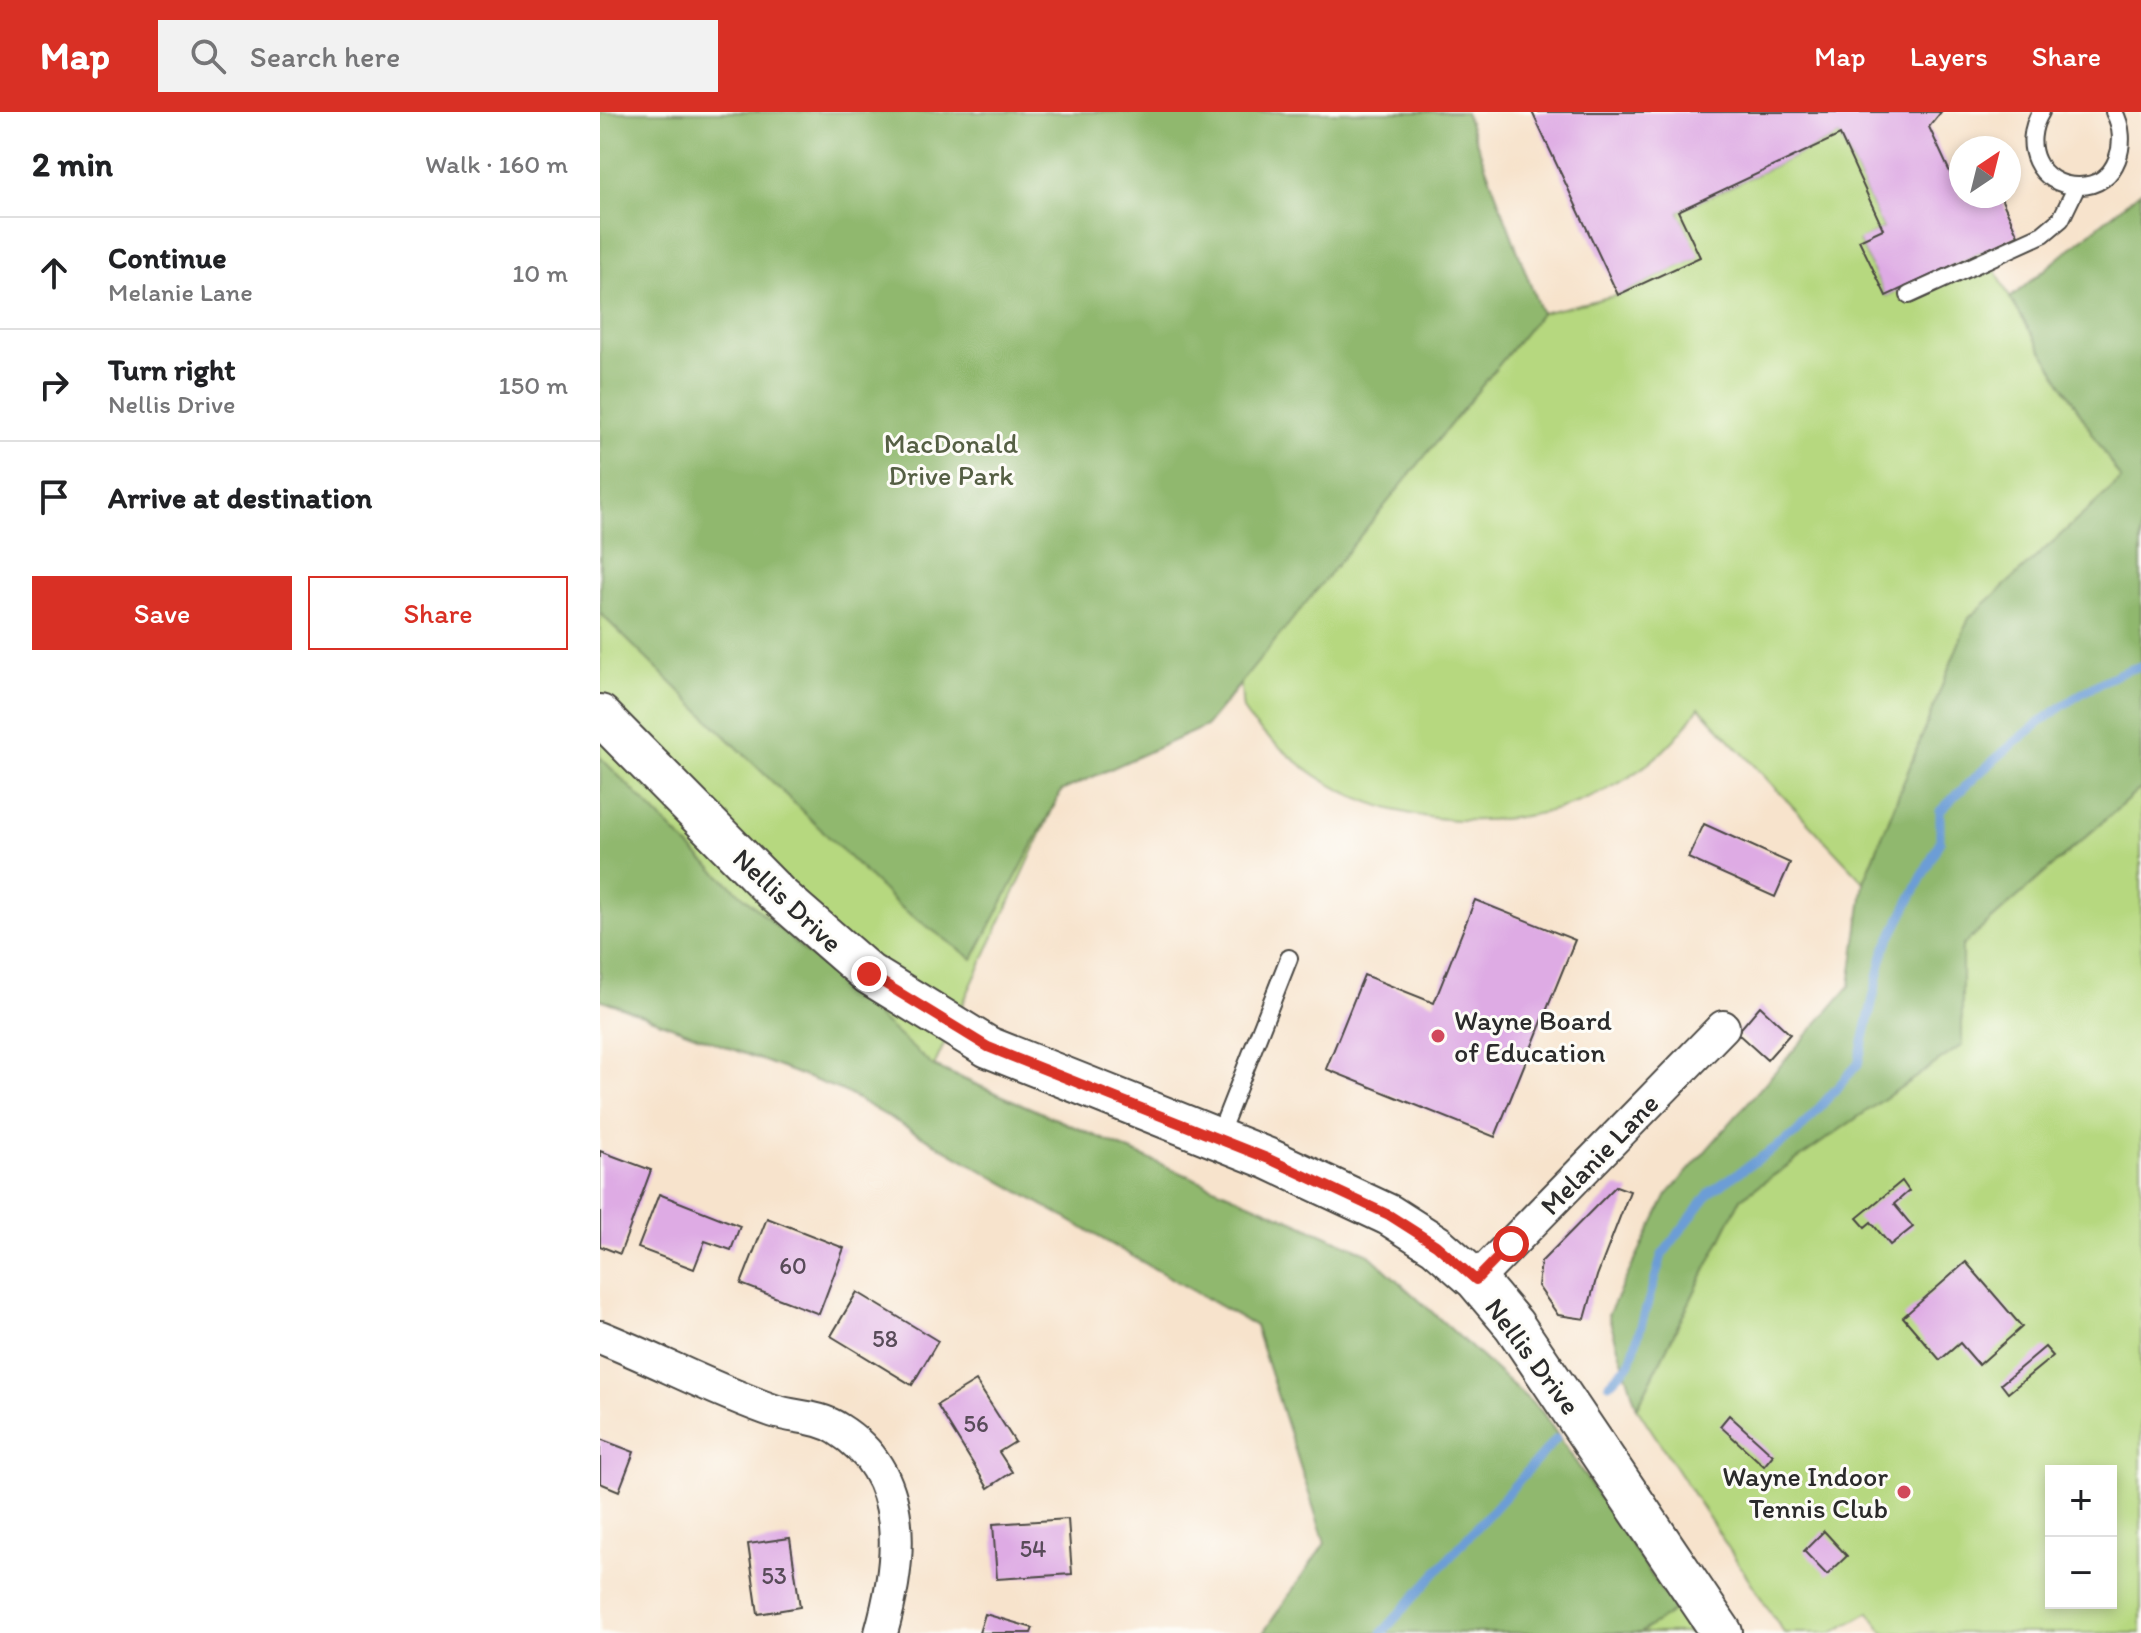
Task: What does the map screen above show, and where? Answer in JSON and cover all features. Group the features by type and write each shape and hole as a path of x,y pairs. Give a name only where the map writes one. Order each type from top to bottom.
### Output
{"street":[{"name":"Nellis Drive","path":"600,715 777,894 869,974 988,1047 1333,1186 1389,1215 1436,1245 1476,1280 1514,1325 1722,1633"},
{"name":"Melanie Lane","path":"1476,1280 1723,1027"},
{"path":"600,1337 776,1412 809,1416 838,1429 862,1449 881,1476 893,1508 898,1544 895,1582 881,1633"}],"lane":[{"path":"2041,112 2031,127 2033,156 2053,180 2077,186 2101,179 2114,167 2122,151 2122,129 2115,113"},
{"path":"1909,295 2043,234 2061,219 2077,186"},
{"path":"1218,1140 1289,958"}],"green space":[{"name":"MacDonald Drive Park","path":"600,112 1465,112 1541,313 1618,295 1699,257 1678,211 1840,135 1883,229 1859,241 1886,296 1985,250 2010,298 2122,480 1969,618 1864,882 1699,707 1663,751 1618,784 1566,806 1509,818 1452,820 1395,810 1342,790 1295,760 1259,729 1243,709 1240,685 1206,726 1061,791 934,1066 1367,1253 1542,1412 1690,1633 1349,1633 1325,1543 1255,1326 843,1091 600,999"},
{"name":"MacDonald Drive Park","path":"600,112 1465,112 1541,313 1206,726 1061,791 973,959 900,907 600,613"},
{"path":"2141,191 2141,788 1962,946 1962,1045 1741,1198 1637,1408 1608,1315 1667,1195 1850,986 1864,882 1969,618 2121,480 2010,298"},
{"path":"600,757 695,853 934,1067 1367,1253 1542,1412 1675,1610 1640,1633 1263,1633 1325,1543 1255,1326 843,1091 600,999"},
{"path":"2141,788 2141,1633 1884,1633 1869,1612 1832,1633 1784,1633 1637,1408 1741,1198 1962,1045 1962,946"}],"building":[{"path":"1532,112 1941,112 1929,127 1949,170 1949,208 2006,208 2018,235 1886,296 1859,240 1883,229 1840,135 1678,211 1700,257 1618,295"},
{"path":"1704,824 1790,863 1775,897 1688,858"},
{"name":"Wayne Board of Education","path":"1475,900 1575,940 1495,1137 1326,1069 1364,975 1434,1003"},
{"path":"1760,1006 1790,1034 1767,1060 1737,1033"},
{"path":"600,1151 651,1170 620,1254 600,1246"},
{"path":"1902,1181 1909,1191 1894,1204 1913,1227 1890,1245 1871,1222 1865,1227 1857,1218"},
{"path":"1616,1186 1630,1191 1597,1276 1585,1319 1558,1315 1538,1286 1541,1262"},
{"path":"659,1194 740,1226 731,1250 705,1241 694,1269 638,1248"},
{"path":"767,1218 844,1248 819,1314 741,1284"},
{"path":"1966,1262 2022,1327 1979,1365 1960,1343 1940,1360 1903,1317"},
{"path":"857,1292 938,1341 912,1385 831,1336"},
{"path":"2045,1347 2053,1356 2008,1393 2001,1384"},
{"path":"976,1381 1015,1442 999,1452 1012,1472 988,1488 937,1405"},
{"path":"1729,1415 1773,1455 1764,1466 1720,1426"},
{"path":"600,1439 634,1452 619,1491 600,1483"},
{"path":"1068,1519 1072,1574 997,1579 993,1524"},
{"path":"1824,1531 1847,1556 1827,1575 1804,1551"},
{"path":"790,1538 800,1607 758,1614 748,1544"},
{"path":"985,1614 1033,1628 1031,1633 979,1633"}],"waterway":[{"path":"1609,1384 1630,1363 1662,1255 1710,1192 1797,1133 1858,1064 1884,951 1940,841 1940,811 1983,770 2061,707 2116,675 2141,666"},
{"path":"1382,1633 1556,1439"}],"place":[{"name":"Wayne Board of Education","path":"1438,1036"},
{"name":"Wayne Indoor Tennis Club","path":"1904,1492"}],"route":[{"path":"869,974 988,1047 1333,1186 1389,1215 1436,1245 1476,1280 1511,1244"}]}
